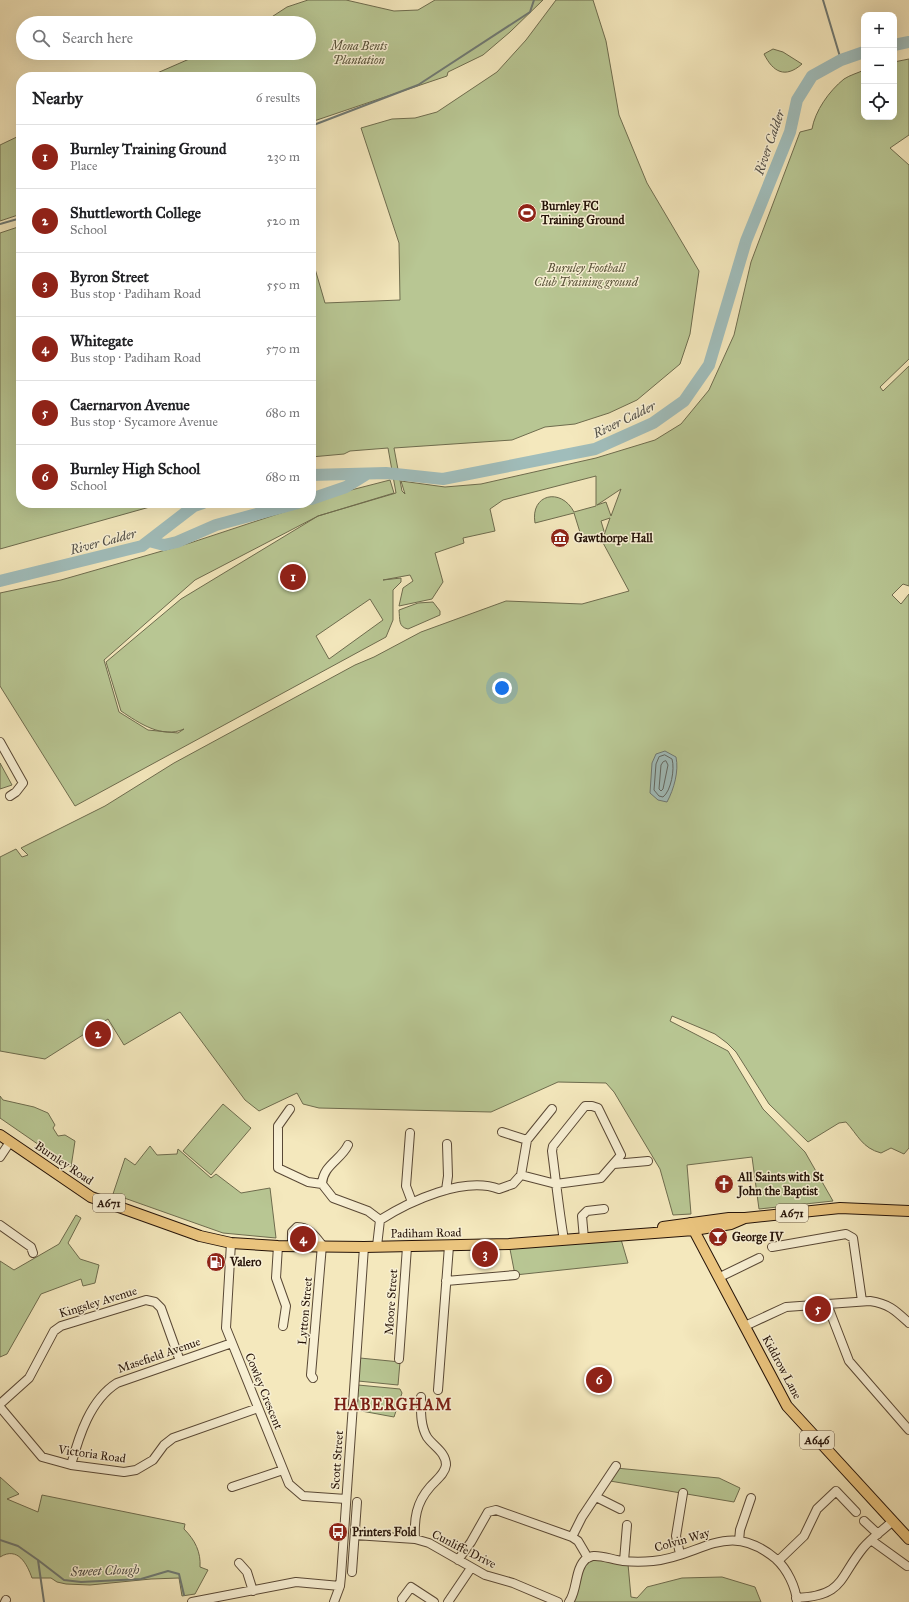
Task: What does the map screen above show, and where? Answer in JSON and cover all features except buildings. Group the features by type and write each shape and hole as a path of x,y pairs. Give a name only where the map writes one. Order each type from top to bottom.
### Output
{"main road":[{"name":"Burnley Road","path":"0,1135 91,1197 200,1236 231,1243"},
{"name":"Padiham Road","path":"231,1243 278,1246 449,1246 620,1236 692,1227 731,1224 745,1218 840,1208 909,1211"},
{"name":"Kiddrow Lane","path":"692,1227 720,1277 787,1406 909,1539"}],"street":[{"path":"0,742 23,783 16,792 10,796"},
{"path":"521,1174 556,1184 601,1178 621,1155 620,1150 598,1108 585,1106 553,1146 556,1184 564,1240"},
{"path":"290,1109 278,1126 278,1168 308,1182 322,1184"},
{"path":"380,1220 429,1194 446,1190 486,1185 499,1189 513,1184 521,1174 527,1140 552,1110"},
{"path":"502,1132 527,1140"},
{"path":"410,1133 406,1186 412,1202"},
{"path":"0,1157 10,1142"},
{"path":"446,1190 448,1176 448,1144"},
{"path":"348,1145 346,1150 333,1160 322,1178 322,1184 333,1198 368,1211 380,1220"},
{"path":"614,1164 648,1161"},
{"path":"584,1239 582,1216 587,1211 604,1209"},
{"path":"377,1246 380,1220"},
{"path":"0,1225 31,1247 34,1253"},
{"path":"292,1246 292,1232 297,1227 304,1227 313,1234 322,1245"},
{"path":"772,1247 846,1234 853,1238 858,1262 862,1301"},
{"name":"Cowley Crescent","path":"231,1243 226,1328 289,1484 303,1496 346,1500"},
{"name":"Lytton Street","path":"313,1378 311,1375 322,1245"},
{"path":"278,1246 276,1278 286,1306 284,1326"},
{"path":"438,1390 449,1246"},
{"name":"Scott Street","path":"334,1602 340,1586 364,1247"},
{"name":"Moore Street","path":"399,1359 407,1247"},
{"path":"720,1277 759,1258"},
{"path":"446,1281 514,1275"},
{"name":"Kingsley Avenue","path":"0,1406 29,1378 54,1331 61,1326 146,1300 155,1302 162,1308 180,1361"},
{"path":"745,1326 786,1307 862,1301 870,1301 887,1305 909,1323"},
{"path":"827,1304 849,1361 909,1430"},
{"name":"Masefield Avenue","path":"71,1465 80,1434 92,1411 108,1388 116,1383 232,1342"},
{"path":"415,1539 414,1522 418,1506 424,1495 442,1474 446,1464 443,1455 427,1437 421,1413 421,1397"},
{"name":"Victoria Road","path":"0,1406 42,1457 71,1465 124,1472 136,1470 153,1460 164,1445 173,1438 258,1408"},
{"path":"572,1537 582,1517 616,1466"},
{"path":"232,1487 283,1470"},
{"path":"778,1561 804,1536 817,1509 836,1491 856,1512"},
{"path":"680,1554 676,1536 683,1493"},
{"path":"596,1497 620,1509"},
{"path":"739,1541 740,1530 751,1498"},
{"path":"352,1572 357,1502"},
{"path":"458,1560 471,1542 486,1516 493,1510 502,1511 572,1537 578,1541 588,1558 580,1568 569,1601"},
{"path":"864,1521 878,1534"},
{"path":"796,1600 822,1595 832,1591 847,1574 859,1553 871,1540 893,1521"},
{"path":"624,1561 627,1525"},
{"name":"Cunliffe Drive","path":"355,1535 415,1539 437,1546 470,1568 558,1602"},
{"path":"871,1540 907,1566"},
{"name":"Colvin Way","path":"588,1558 598,1556 624,1561 654,1561 712,1543 739,1541 757,1547 778,1561 792,1582 796,1600"},
{"path":"239,1563 249,1570 253,1591"},
{"path":"448,1602 470,1568"},
{"path":"192,1602 296,1582 340,1586"},
{"path":"402,1599 411,1587 434,1602"}],"green space":[{"name":"Mona Bents Plantation","path":"308,0 346,0 394,11 418,10 435,0 543,0 510,32 483,55 448,72 447,76 316,120 316,72 159,72 187,60 316,60 316,16 273,16 287,7"},
{"name":"Burnley Football Club Training ground","path":"556,0 593,0 606,41 619,115 647,183 699,271 690,334 680,364 637,400 609,413 575,424 545,427 512,440 394,448 402,491 405,494 401,481 445,487 481,484 596,458 655,440 681,424 709,390 734,335 751,262 800,132 812,129 819,108 838,84 844,79 861,71 861,120 897,120 897,61 909,59 909,135 890,148 909,165 909,359 880,387 883,391 909,366 909,586 903,584 892,595 901,604 909,594 909,1148 904,1154 891,1148 881,1153 869,1148 846,1122 839,1123 808,1142 769,1104 736,1052 727,1043 715,1034 672,1016 670,1021 728,1051 763,1109 805,1152 833,1201 759,1209 752,1157 687,1165 691,1214 673,1215 660,1169 614,1092 606,1083 558,1082 491,1112 319,1108 303,1104 297,1093 259,1111 245,1100 180,1012 124,1045 108,1019 45,1059 0,1051 0,857 16,849 22,857 28,855 21,848 105,806 174,763 355,665 374,657 421,632 506,601 582,604 629,591 602,541 610,518 601,521 604,531 601,538 583,542 574,513 535,523 537,506 542,500 548,497 562,499 574,512 596,506 596,476 503,500 490,509 495,531 463,538 464,543 435,553 443,582 432,599 399,606 403,588 413,581 410,575 383,580 401,578 401,582 393,590 393,620 386,637 75,806 0,686 0,593 61,580 190,543 296,508 316,508 316,501 324,497 390,480 394,493 318,516 396,493 388,448 350,451 344,454 316,457 316,272 325,303 400,300 399,243 361,128 392,119 415,118 437,112 497,72 526,40","holes":["621,489 611,516 606,502 597,505","318,516 181,599 106,662 121,711 143,725 164,732 148,730 119,712 104,660 195,580","370,599 383,620 329,659 316,636","184,729 178,733 168,732 176,732"]},
{"path":"773,49 783,52 802,64 796,69 785,72 775,69 764,54"},
{"path":"16,137 16,216 0,221 0,145"},
{"path":"16,228 16,508 146,508 0,549 0,233"},
{"path":"433,602 440,611 440,615 408,629 401,624 399,610 418,603"},
{"path":"0,763 12,785 0,789"},
{"path":"0,1096 3,1100 34,1107 48,1113 55,1125 53,1128 58,1136 65,1135 75,1141 71,1167 0,1118"},
{"path":"223,1104 251,1128 211,1175 183,1151"},
{"path":"150,1146 157,1155 177,1154 178,1149 211,1178 216,1174 241,1193 270,1188 276,1238 223,1233 113,1194 125,1158 135,1165"},
{"path":"76,1215 81,1218 68,1243 80,1259 99,1265 95,1283 83,1286 81,1279 41,1294 7,1354 0,1357 0,1261 14,1270 59,1244"},
{"path":"620,1236 628,1263 515,1275 509,1244"},
{"path":"360,1358 400,1362 398,1385 358,1381"},
{"path":"358,1385 400,1389 402,1393 394,1417 356,1410"},
{"path":"616,1468 719,1478 740,1488 734,1502 610,1481"},
{"path":"0,1477 19,1494 7,1499 38,1512 42,1495 185,1524 184,1529 191,1537 198,1551 200,1567 208,1570 195,1594 182,1596 179,1578 90,1585 66,1584 57,1582 51,1578 32,1578 24,1562 17,1555 6,1554 0,1557"},
{"path":"588,1558 628,1564 631,1597 637,1598 647,1587 682,1578 722,1577 755,1587 761,1602 570,1602"}],"water":[{"path":"665,751 676,757 677,762 675,780 667,802 658,800 650,793 652,763 656,754"}],"waterway":[{"path":"316,124 418,85 530,12 534,0"},
{"path":"823,0 841,60"},
{"name":"River Calder","path":"897,44 909,42"},
{"name":"River Calder","path":"316,475 386,473 443,479 595,449 653,423 684,401 709,365 746,241 790,132 797,100 812,76 841,60 861,53"},
{"path":"0,224 16,219"},
{"path":"316,497 346,487 367,474"},
{"path":"184,508 185,513"},
{"name":"River Calder","path":"0,581 142,546 191,508"},
{"path":"149,541 164,545 177,542 216,525 279,508"},
{"name":"Sweet Clough","path":"0,1540 18,1546 38,1560 44,1602"},
{"name":"Sweet Clough","path":"38,1560 64,1580 81,1582 141,1579 168,1571 179,1574 184,1595"}],"place":[{"name":"Burnley FC Training Ground","path":"527,213"},
{"name":"Gawthorpe Hall","path":"560,538"},
{"name":"Burnley Training Ground","path":"293,577"},
{"name":"Shuttleworth College","path":"98,1034"},
{"name":"All Saints with St John the Baptist","path":"724,1184"},
{"name":"George IV","path":"718,1237"},
{"name":"Whitegate","path":"303,1239"},
{"name":"Byron Street","path":"485,1254"},
{"name":"Valero","path":"216,1262"},
{"name":"Caernarvon Avenue","path":"818,1309"},
{"name":"Burnley High School","path":"599,1380"},
{"name":"Printers Fold","path":"338,1532"}],"district":[{"name":"HABERGHAM","path":"393,1404"}]}
